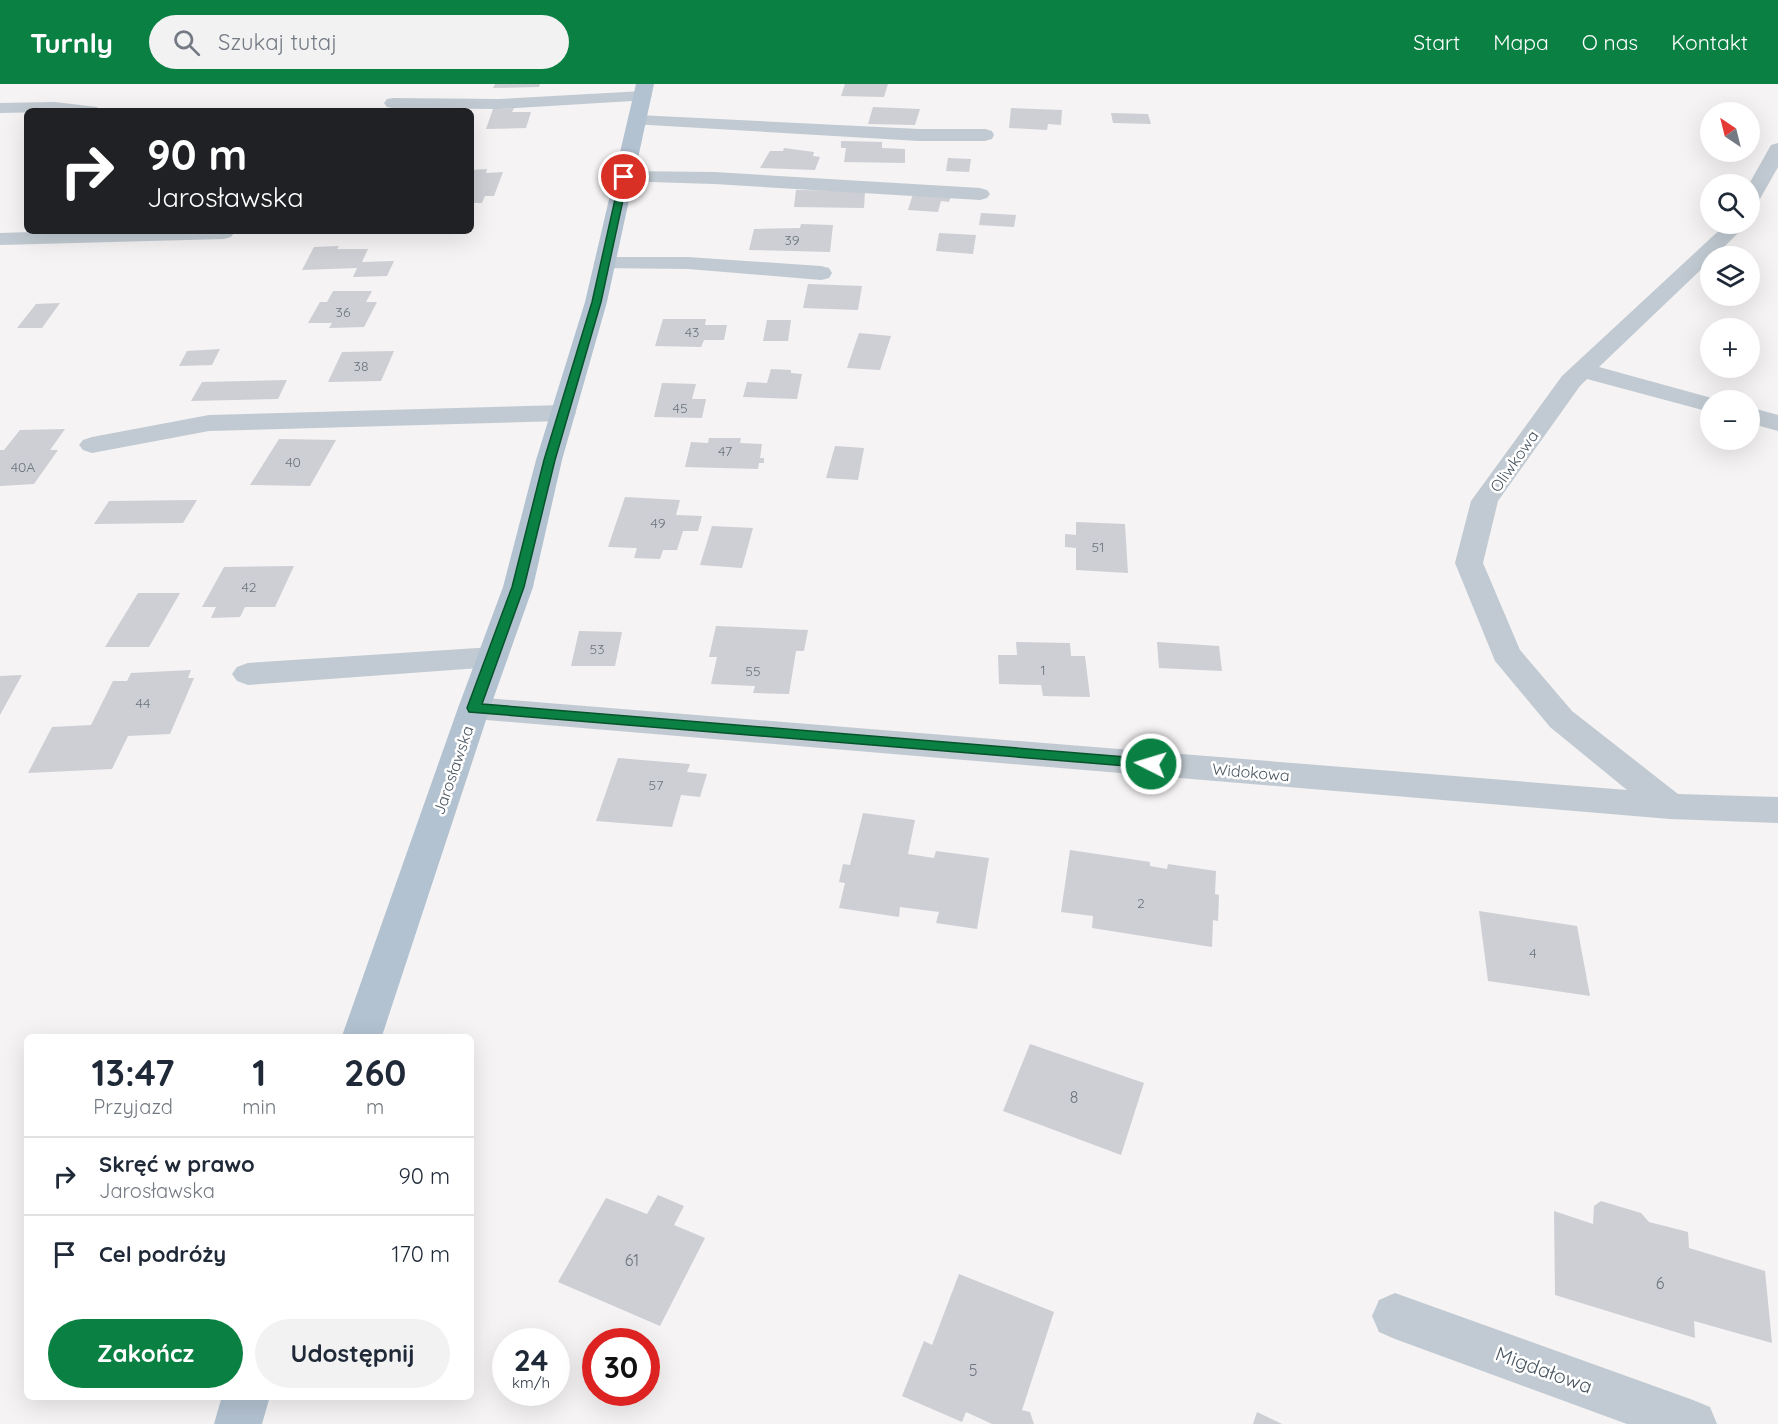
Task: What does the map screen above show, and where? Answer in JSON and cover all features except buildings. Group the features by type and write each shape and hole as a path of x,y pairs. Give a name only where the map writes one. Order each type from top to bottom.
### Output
{"main road":[{"name":"Jarosławska","path":"363,1034 474,708 518,587 563,413 596,302 642,100"},
{"path":"238,1424 245,1400"}],"street":[{"path":"393,103 499,104 642,100 920,135 984,135"},
{"path":"0,108 64,108"},
{"path":"1760,181 1778,148"},
{"path":"624,177 714,178 980,194"},
{"path":"0,239 187,234"},
{"name":"Oliwkowa","path":"1670,806 1561,719 1506,654 1469,563 1485,501 1571,381 1726,234"},
{"path":"605,263 688,263 821,273"},
{"path":"1581,370 1700,402"},
{"path":"92,445 209,423 563,413"},
{"path":"1760,418 1778,423"},
{"path":"248,674 493,657"},
{"name":"Widokowa","path":"474,708 1670,806 1778,810"},
{"name":"Migdałowa","path":"1395,1316 1693,1424"}],"route":[{"path":"624,177 596,302 549,460 518,587 474,708 1151,764"}]}
